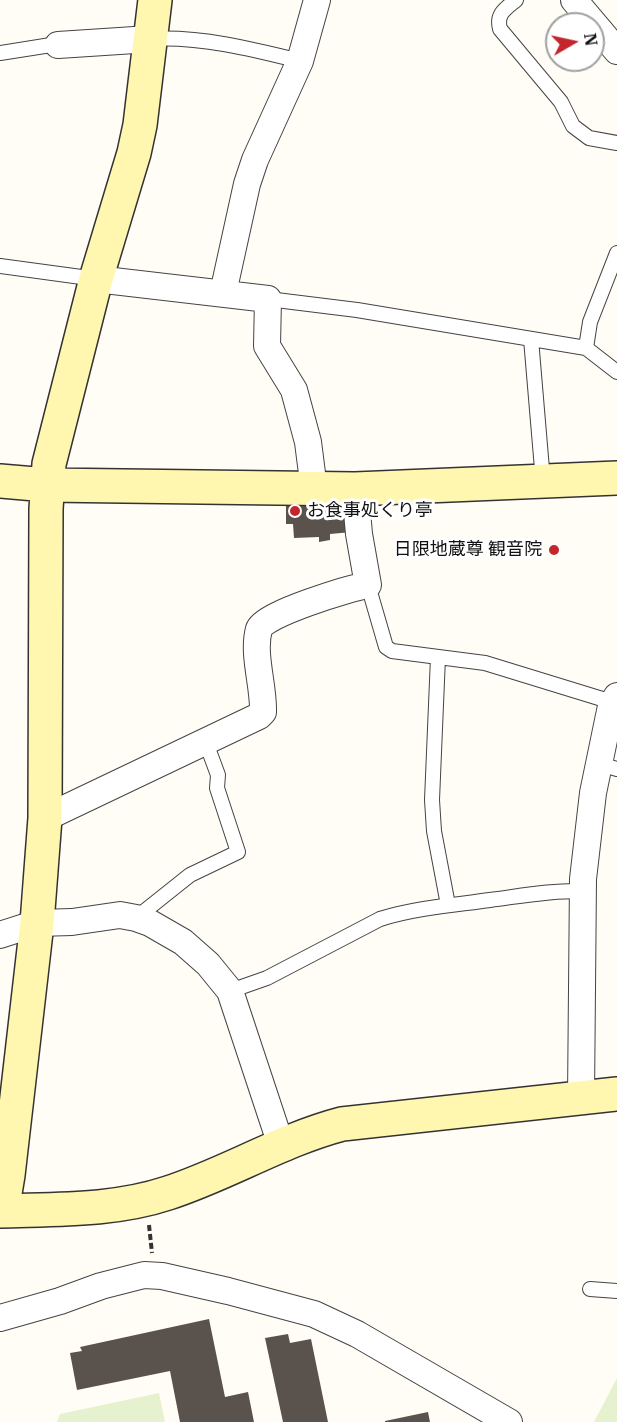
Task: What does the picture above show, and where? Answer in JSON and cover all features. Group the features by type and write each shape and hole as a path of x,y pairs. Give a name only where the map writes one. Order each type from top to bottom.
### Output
{"street":[{"path":"155,0 140,125 134,153 96,279 49,464 45,818 37,922 8,1176 1,1214 146,1200 197,1182 314,1131 342,1124 617,1094"},
{"path":"223,293 247,184 255,160 300,61 317,0"},
{"path":"574,0 617,51"},
{"path":"58,45 150,39"},
{"path":"96,279 268,299 267,346 294,390 308,442 314,489"},
{"path":"0,482 47,485 355,489 617,478"},
{"path":"45,818 259,716 263,712 258,662 258,632 261,624 283,612 368,585 359,534 355,489"},
{"path":"581,1098 583,891 593,793 608,766 615,699"},
{"path":"0,935 37,922 72,921 120,915 150,923 183,942 208,964 230,992 281,1145"},
{"path":"0,1318 60,1301 101,1286 144,1275 162,1275 228,1290 314,1314 357,1334 508,1422"}],"lane":[{"path":"516,0 501,13 498,21 500,29 561,102 573,126 589,138 617,143"},
{"path":"150,39 185,39 300,61"},
{"path":"0,53 58,45"},
{"path":"586,348 590,322 617,252"},
{"path":"0,266 96,279"},
{"path":"268,299 357,310 586,348 617,372"},
{"path":"531,339 543,481"},
{"path":"368,585 375,616 386,647 392,651 485,663 615,699"},
{"path":"438,657 432,800 434,831 448,905"},
{"path":"136,918 190,875 238,852 217,788 218,775 205,740"},
{"path":"230,992 267,978 380,919 393,915 448,905 583,891"},
{"path":"590,1289 617,1291"}],"path":[{"path":"146,1200 153,1264 152,1275"}],"green space":[{"path":"617,1378 617,1422 594,1422"},
{"path":"159,1393 165,1422 57,1422 60,1414"}],"building":[{"path":"308,502 308,505 346,502 352,532 330,534 330,540 319,542 319,537 294,538 293,524 286,524 286,503"},
{"path":"209,1319 225,1397 248,1392 254,1422 180,1422 170,1371 77,1390 70,1353 82,1351 80,1347"},
{"path":"288,1334 290,1343 311,1339 328,1422 283,1422 265,1338"},
{"path":"428,1412 430,1422 385,1422 385,1421"}],"place":[{"name":"お食事処くり亭","path":"295,511"},
{"name":"日限地蔵尊 観音院","path":"554,550"}]}
